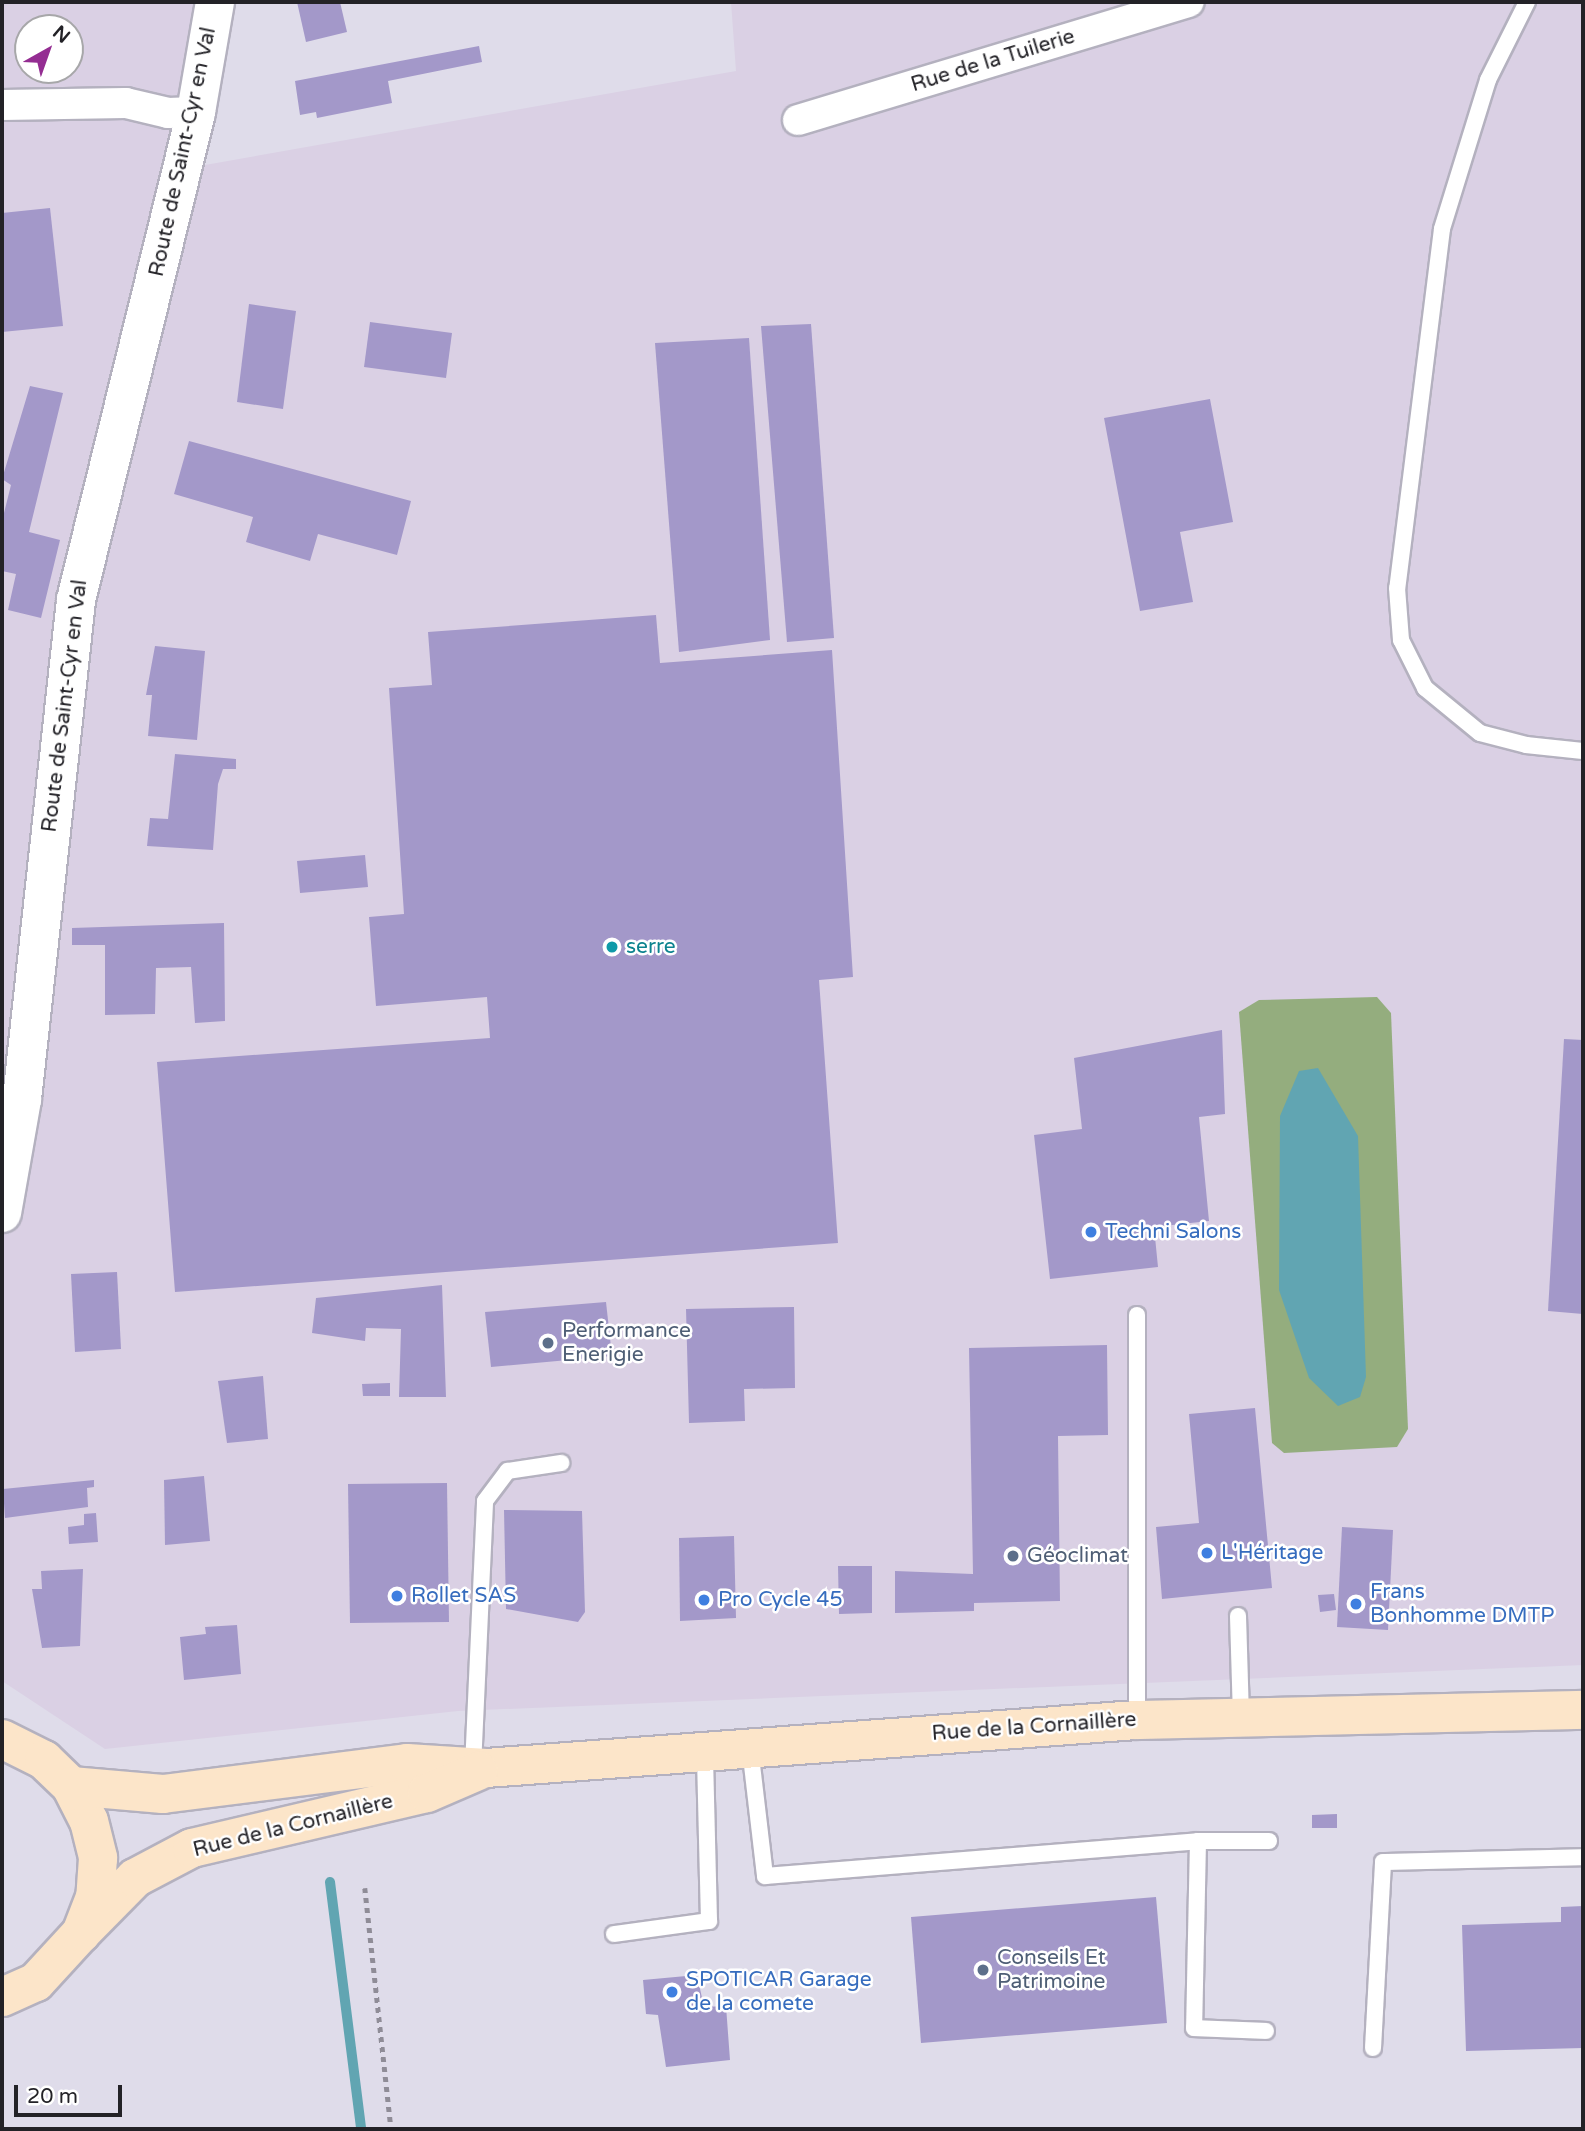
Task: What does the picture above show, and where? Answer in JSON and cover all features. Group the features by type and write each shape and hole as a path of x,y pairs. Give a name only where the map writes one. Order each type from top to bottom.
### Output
{"main road":[{"name":"Rue de la Cornaillère","path":"71,1787 163,1794 407,1763 480,1767 749,1745 1136,1720 1583,1710"},
{"path":"2,1739 44,1760 71,1787 89,1821 98,1858 94,1897 81,1933"},
{"name":"Rue de la Cornaillère","path":"3,1998 36,1982 135,1878 192,1848 427,1793 480,1767"}],"street":[{"name":"Route de Saint-Cyr en Val","path":"2,1213 22,1099 76,600 196,112 215,2"},
{"name":"Rue de la Tuilerie","path":"798,120 1189,2"},
{"path":"2,105 126,103 168,113 196,112"}],"lane":[{"path":"1527,2 1488,80 1442,229 1397,588 1401,640 1425,688 1480,733 1526,746 1583,751"},
{"path":"1136,1720 1137,1315"},
{"path":"480,1767 485,1502 508,1471 561,1463"},
{"path":"1238,1616 1241,1717"},
{"path":"749,1745 765,1876 1198,1841 1269,1842"},
{"path":"614,1934 709,1921 705,1749"},
{"path":"1198,1841 1194,2028 1266,2031"},
{"path":"1373,2048 1383,1862 1583,1857"}],"path":[{"path":"365,1888 391,2129"}],"shaded area":[{"path":"2,2 201,2 205,165 736,71 731,2 1583,2 1583,1665 458,1711 105,1749 2,1681"}],"green space":[{"path":"1377,997 1391,1013 1408,1429 1397,1447 1284,1453 1272,1443 1239,1012 1259,1000"}],"water":[{"path":"1318,1068 1358,1136 1366,1377 1360,1397 1338,1406 1309,1378 1279,1290 1280,1116 1299,1071"}],"building":[{"path":"297,2 340,2 347,32 306,42"},
{"path":"479,46 482,62 388,81 392,103 317,118 316,112 300,115 295,81"},
{"path":"50,208 63,326 2,332 2,213"},
{"path":"249,304 296,311 283,409 237,402"},
{"path":"370,322 452,333 446,378 364,367"},
{"path":"811,324 834,638 787,642 761,326"},
{"path":"749,338 770,640 679,652 655,343"},
{"path":"30,386 63,393 29,532 60,540 41,618 8,610 16,574 2,571 2,521 11,485 2,479"},
{"path":"1210,399 1233,522 1180,532 1193,602 1140,611 1104,418"},
{"path":"189,441 411,501 397,555 318,534 310,561 246,542 253,517 174,494"},
{"name":"serre","path":"656,615 660,663 832,650 853,977 819,980 838,1243 175,1292 157,1062 490,1038 487,997 376,1006 369,917 404,914 389,688 432,685 428,632"},
{"path":"155,646 205,651 197,740 148,736 152,695 146,695"},
{"path":"175,754 236,759 236,769 223,769 218,784 213,850 147,846 150,818 168,819"},
{"path":"365,855 368,887 300,893 297,861"},
{"path":"224,923 225,1021 195,1023 191,967 156,968 155,1014 105,1015 105,945 72,945 72,928"},
{"path":"1222,1030 1225,1114 1199,1117 1209,1221 1154,1227 1158,1267 1050,1279 1034,1135 1082,1129 1074,1058"},
{"path":"1564,1039 1583,1040 1583,1314 1548,1311"},
{"path":"117,1272 121,1349 75,1352 71,1274"},
{"path":"442,1285 446,1397 399,1397 401,1329 366,1328 365,1341 312,1333 316,1298"},
{"path":"606,1302 612,1356 491,1367 485,1312"},
{"path":"794,1307 795,1388 744,1389 745,1421 689,1423 686,1309"},
{"path":"1107,1345 1108,1435 1058,1436 1060,1601 974,1603 974,1611 895,1613 895,1571 973,1574 969,1348"},
{"path":"263,1376 268,1439 227,1443 218,1381"},
{"path":"390,1383 390,1396 363,1396 362,1384"},
{"path":"1255,1408 1272,1588 1162,1599 1156,1527 1199,1523 1189,1414"},
{"path":"204,1476 210,1541 165,1545 164,1480"},
{"path":"94,1480 94,1487 87,1488 88,1507 5,1518 3,1489"},
{"path":"447,1483 449,1622 350,1623 348,1484"},
{"path":"504,1510 582,1511 585,1612 578,1622 506,1609"},
{"path":"96,1513 98,1542 69,1544 68,1527 84,1525 84,1514"},
{"path":"1342,1527 1393,1530 1388,1630 1337,1627"},
{"path":"734,1536 736,1618 680,1621 679,1538"},
{"path":"838,1566 872,1566 872,1613 839,1614"},
{"path":"83,1569 80,1646 42,1648 32,1589 42,1589 41,1571"},
{"path":"1334,1594 1336,1610 1320,1612 1318,1595"},
{"path":"237,1625 241,1674 184,1680 180,1637 206,1634 205,1627"},
{"path":"1337,1814 1337,1828 1312,1828 1312,1815"},
{"path":"1156,1897 1167,2023 921,2043 911,1917"},
{"path":"1583,1906 1583,2048 1466,2051 1462,1925 1561,1922 1561,1907"},
{"path":"697,1975 704,2007 726,2006 730,2060 666,2067 658,2015 646,2014 643,1980"}],"waterway":[{"path":"330,1882 361,2129"}],"place":[{"name":"serre","path":"612,947"},
{"name":"Techni Salons","path":"1091,1232"},
{"name":"Performance Enerigie","path":"548,1343"},
{"name":"L'Héritage","path":"1207,1553"},
{"name":"Géoclimat","path":"1013,1556"},
{"name":"Rollet SAS","path":"397,1596"},
{"name":"Pro Cycle 45","path":"704,1600"},
{"name":"Frans Bonhomme DMTP","path":"1356,1604"},
{"name":"Conseils Et Patrimoine","path":"983,1970"},
{"name":"SPOTICAR Garage de la comete","path":"672,1992"}]}
